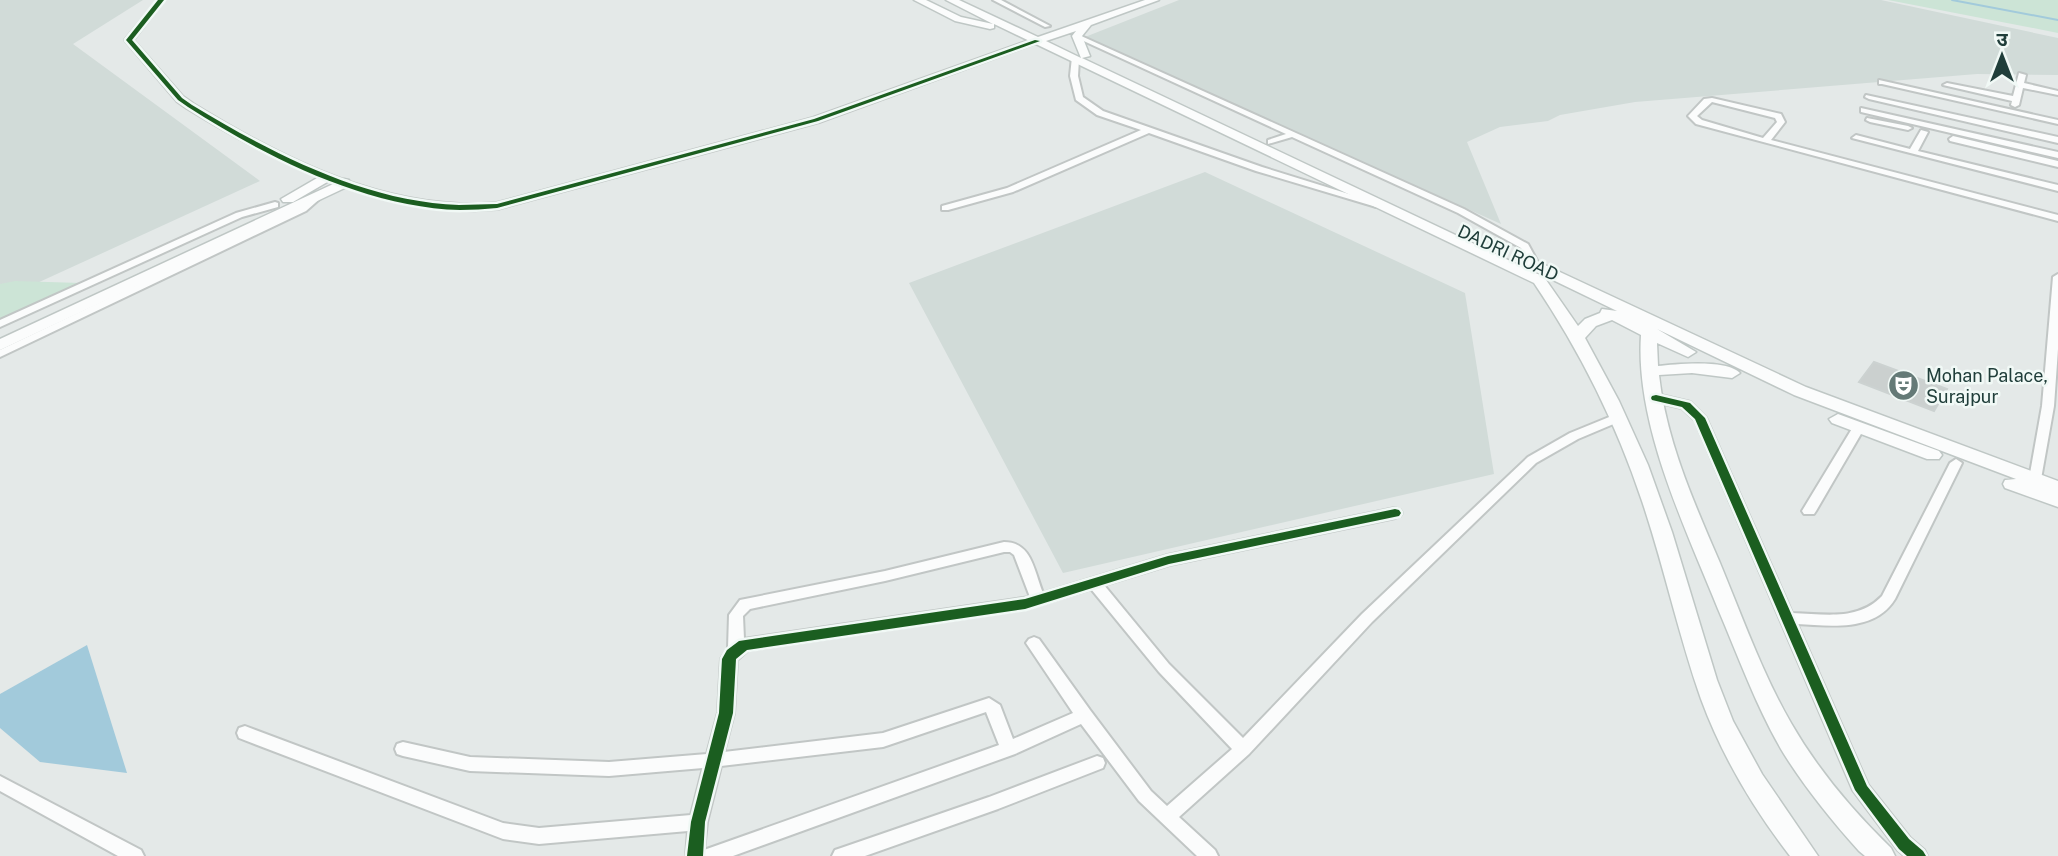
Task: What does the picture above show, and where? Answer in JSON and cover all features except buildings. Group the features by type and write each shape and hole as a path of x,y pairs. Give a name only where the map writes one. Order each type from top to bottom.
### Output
{"main road":[{"path":"919,0 958,19 1016,27 1043,35 1081,29 1154,0"},
{"name":"DADRI ROAD","path":"951,0 1016,27 1043,35 1080,57 1394,210 1800,391 2058,488"},
{"name":"DADRI ROAD","path":"966,0 1016,27"},
{"path":"1080,57 1081,29"},
{"name":"DADRI ROAD","path":"1080,57 1276,140 1614,316 1646,323 1732,373 1859,427 2058,501"},
{"path":"0,336 275,205 324,178"},
{"path":"0,345 344,183"},
{"path":"1535,273 1578,336 1619,417 1662,530 1713,700 1735,748 1784,830 1805,856"},
{"path":"1578,336 1585,325 1592,321 1614,316"},
{"path":"1646,323 1650,371 1669,457 1739,633 1783,732 1829,797 1861,837 1882,856"},
{"path":"1650,371 1692,368 1732,373"}],"street":[{"path":"160,0 130,35 131,46 190,106 324,178 449,208 497,206 816,120 1043,35"},
{"path":"996,0 1043,35"},
{"path":"1081,29 1516,240 1530,251 1535,273"},
{"path":"1080,57 1074,76 1078,95 1085,104 1147,131 1394,210"},
{"path":"2014,113 2022,75"},
{"path":"1978,104 1987,80"},
{"path":"1882,82 2058,122"},
{"path":"1947,85 2016,99"},
{"path":"2021,85 2058,93"},
{"path":"1869,97 2058,140"},
{"path":"1765,141 1781,122 1778,117 1712,100 1707,101 1692,116 1699,122 1765,141 2058,218"},
{"path":"1864,110 2058,155"},
{"path":"1870,120 2058,164"},
{"path":"945,208 1010,190 1147,131"},
{"path":"1913,152 1924,132"},
{"path":"1276,140 1294,134"},
{"path":"1856,138 2058,188"},
{"path":"0,355 303,209 318,195"},
{"path":"0,324 239,215 275,205"},
{"path":"2035,480 2053,401 2058,277"},
{"path":"1656,398 1686,405 1700,418 1862,790 1904,844 1918,856"},
{"path":"1167,817 1243,750 1367,618 1532,460 1574,436 1619,417"},
{"path":"1809,511 1859,427"},
{"path":"1788,618 1852,619 1867,617 1880,610 1956,463"},
{"path":"695,856 698,822 726,713 729,659 736,649 753,642 924,620 1038,600 1187,556 1395,513"},
{"path":"736,649 736,615 745,604 885,576 1004,547 1013,547 1020,552 1038,600"},
{"path":"1094,582 1164,668 1243,750"},
{"path":"1034,643 1145,796 1199,853"},
{"path":"403,750 470,764 609,769 883,740 989,705 994,710 1009,750"},
{"path":"710,856 1009,750 1084,715"},
{"path":"245,733 503,831 539,836 698,822"},
{"path":"841,856 992,804 1097,763"},
{"path":"0,783 135,856"}],"shaded area":[{"path":"0,0 143,0 73,44 260,181 0,300"},
{"path":"1179,0 1881,0 2058,38 2058,75 1977,74 1635,102 1560,115 1548,121 1500,127 1467,142 1501,224 1085,37"},
{"path":"1205,172 1465,293 1494,474 1063,573 909,283"}],"green space":[{"path":"1888,0 2058,0 2058,33 2043,30"},
{"path":"15,281 81,283 0,319 0,284"}],"water":[{"path":"87,645 127,773 40,762 0,728 0,694"}],"waterway":[{"path":"1952,0 2058,20"}],"cycle path":[{"path":"161,0 129,40 180,99 190,106 258,146 337,180 378,194 419,203 459,207 497,206 816,120 1037,41"},
{"path":"1656,398 1686,405 1700,418 1862,790 1904,844 1918,856"},
{"path":"695,856 698,822 726,713 729,659 744,645 1025,604 1168,560 1395,513"}],"place":[{"name":"Mohan Palace, Surajpur","path":"1903,386"}]}
